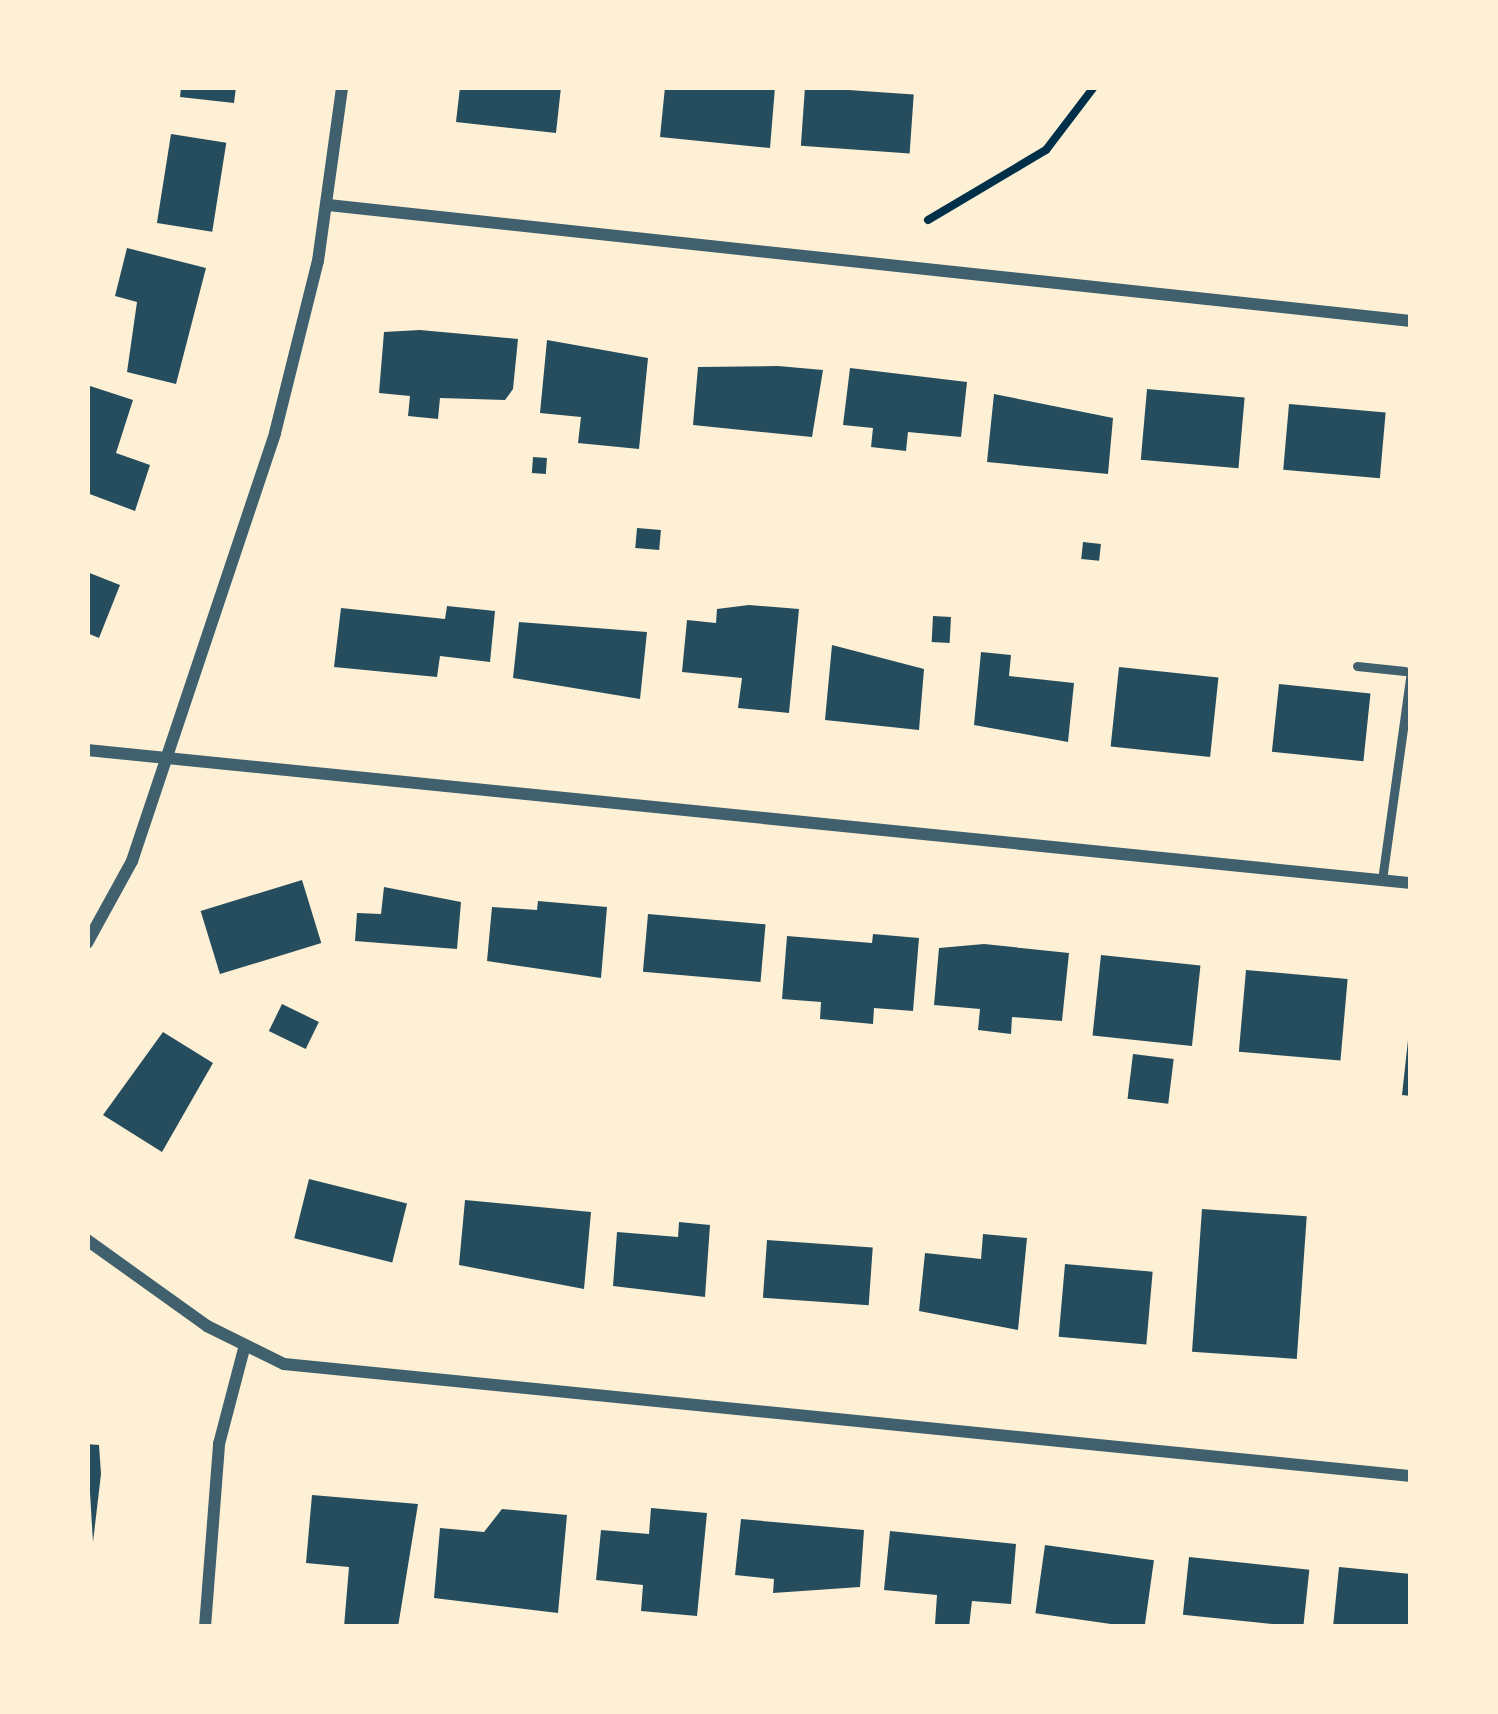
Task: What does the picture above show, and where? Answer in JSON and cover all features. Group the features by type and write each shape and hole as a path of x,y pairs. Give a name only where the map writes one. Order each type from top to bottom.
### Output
{"street":[{"path":"87,943 168,760 275,433 328,205 342,87"},
{"path":"328,205 1411,320"},
{"path":"87,750 1411,883"},
{"path":"87,1240 245,1345 284,1364 483,1388 1411,1476"},
{"path":"205,1627 219,1444 245,1345"}],"lane":[{"path":"1357,666 1408,671 1382,880"}],"path":[{"path":"928,220 1046,150 1094,87"}],"building":[{"path":"181,87 236,87 234,103 180,97"},
{"path":"460,87 561,87 556,133 456,122"},
{"path":"665,87 775,87 770,148 660,137"},
{"path":"805,87 914,95 910,153 801,146"},
{"path":"171,134 226,143 212,232 157,223"},
{"path":"127,248 206,268 176,384 127,372 137,302 115,296"},
{"path":"420,330 518,339 513,389 505,400 440,398 438,419 408,416 410,396 379,393 384,332"},
{"path":"547,340 648,358 639,449 578,443 581,417 540,413"},
{"path":"698,367 823,370 812,437 693,425"},
{"path":"850,368 967,382 961,437 908,432 906,451 871,447 873,428 843,425"},
{"path":"87,385 133,400 116,453 150,465 135,511 87,493"},
{"path":"1147,389 1245,398 1238,468 1141,460"},
{"path":"994,394 1113,418 1108,474 987,462"},
{"path":"1289,404 1386,412 1380,478 1283,470"},
{"path":"533,457 547,458 546,474 532,473"},
{"path":"637,528 661,530 659,550 635,548"},
{"path":"1083,542 1101,544 1099,561 1081,559"},
{"path":"87,572 120,585 99,638 87,633"},
{"path":"749,605 799,609 789,713 738,708 742,678 682,672 687,620 716,623 717,609"},
{"path":"447,606 495,611 490,662 440,656 437,677 334,667 341,608 445,619"},
{"path":"933,616 951,617 950,643 932,642"},
{"path":"519,622 647,632 640,699 513,678"},
{"path":"832,645 924,669 919,730 825,720"},
{"path":"981,652 1011,655 1009,676 1074,683 1068,742 974,725"},
{"path":"1119,667 1218,677 1210,757 1111,747"},
{"path":"1279,684 1370,694 1363,761 1272,752"},
{"path":"302,880 321,943 220,974 201,911"},
{"path":"384,887 461,902 457,949 355,941 357,913 381,914"},
{"path":"538,901 607,907 601,978 487,961 492,907 537,910"},
{"path":"648,914 766,924 760,982 643,972"},
{"path":"873,934 919,938 913,1011 874,1008 873,1024 820,1019 821,1002 782,999 787,936 872,943"},
{"path":"984,944 1069,953 1062,1021 1012,1017 1011,1034 978,1030 980,1009 934,1005 939,948"},
{"path":"1101,955 1200,965 1192,1046 1093,1036"},
{"path":"1246,970 1348,979 1340,1061 1239,1052"},
{"path":"282,1004 319,1022 306,1049 269,1031"},
{"path":"163,1032 213,1063 162,1152 103,1115"},
{"path":"1411,1040 1411,1096 1402,1095"},
{"path":"1133,1054 1174,1059 1168,1104 1128,1099"},
{"path":"309,1179 407,1203 392,1263 294,1238"},
{"path":"465,1200 591,1212 584,1289 459,1265"},
{"path":"1202,1209 1307,1216 1297,1359 1192,1352"},
{"path":"679,1222 710,1225 705,1297 613,1286 617,1232 678,1237"},
{"path":"983,1234 1027,1238 1018,1330 919,1311 925,1253 981,1259"},
{"path":"767,1240 873,1247 869,1305 763,1298"},
{"path":"1065,1264 1153,1272 1146,1344 1059,1337"},
{"path":"87,1444 99,1445 101,1474 93,1542"},
{"path":"312,1495 418,1504 398,1627 344,1627 349,1567 306,1563"},
{"path":"651,1508 707,1513 697,1616 641,1611 643,1585 596,1580 601,1530 649,1534"},
{"path":"502,1509 567,1515 558,1613 434,1598 440,1528 484,1532"},
{"path":"741,1519 864,1530 860,1587 773,1593 774,1579 735,1575"},
{"path":"890,1531 1016,1544 1011,1604 972,1601 969,1627 935,1624 937,1595 884,1590"},
{"path":"1045,1545 1154,1560 1145,1627 1035,1613"},
{"path":"1189,1557 1309,1570 1303,1627 1183,1615"},
{"path":"1339,1567 1411,1574 1411,1627 1333,1627"}]}
